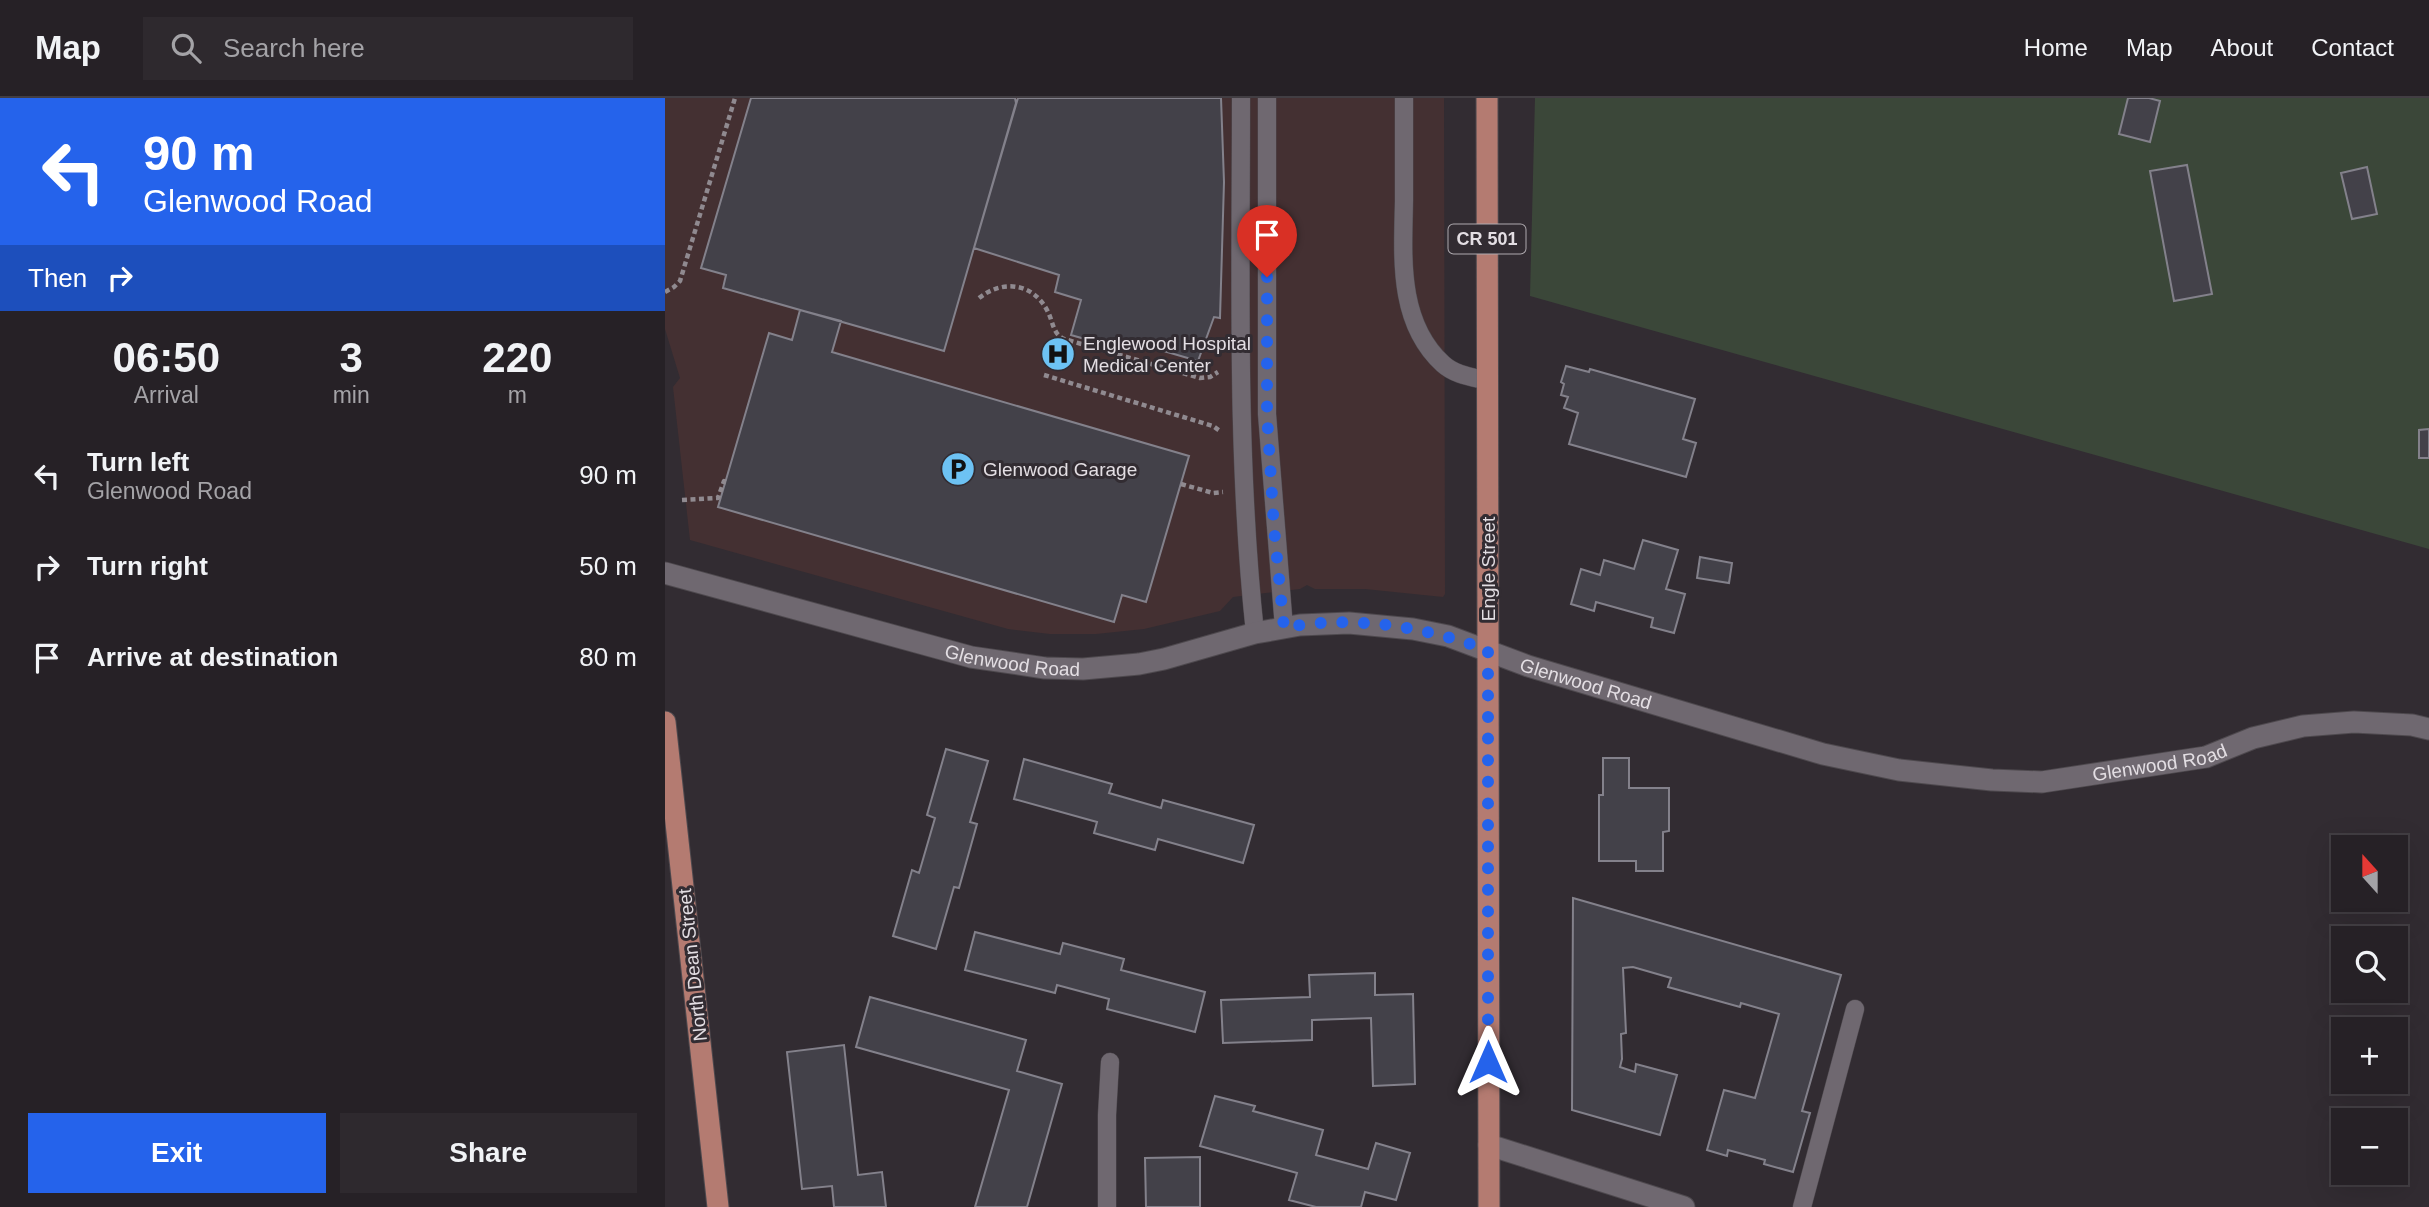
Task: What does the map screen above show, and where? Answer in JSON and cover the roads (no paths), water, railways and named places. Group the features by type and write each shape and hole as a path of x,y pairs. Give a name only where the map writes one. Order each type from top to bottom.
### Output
{"main road":[{"name":"Engle Street","path":"1487,98 1489,1207"},
{"name":"North Dean Street","path":"665,722 718,1207"}],"street":[{"name":"Glenwood Road","path":"665,573 961,655 1026,667 1083,669 1139,664 1255,633 1284,628 1333,623 1390,626 1448,636 1528,666 1823,754 1899,770 1992,780 2042,782 2206,757 2253,738 2303,726 2354,722 2412,725 2429,729"},
{"path":"1489,1145 1685,1207"}],"lane":[{"path":"1241,98 1240,407 1247,546 1255,633"},
{"path":"1266,98 1267,414 1284,628"},
{"path":"1404,98 1403,273 1412,315 1431,350 1444,365 1459,374 1488,381"},
{"path":"1802,1207 1855,1009"},
{"path":"1107,1207 1109,1062"}],"place":[{"name":"Englewood Hospital Medical Center","path":"1058,354"},
{"name":"Glenwood Garage","path":"958,469"}]}
